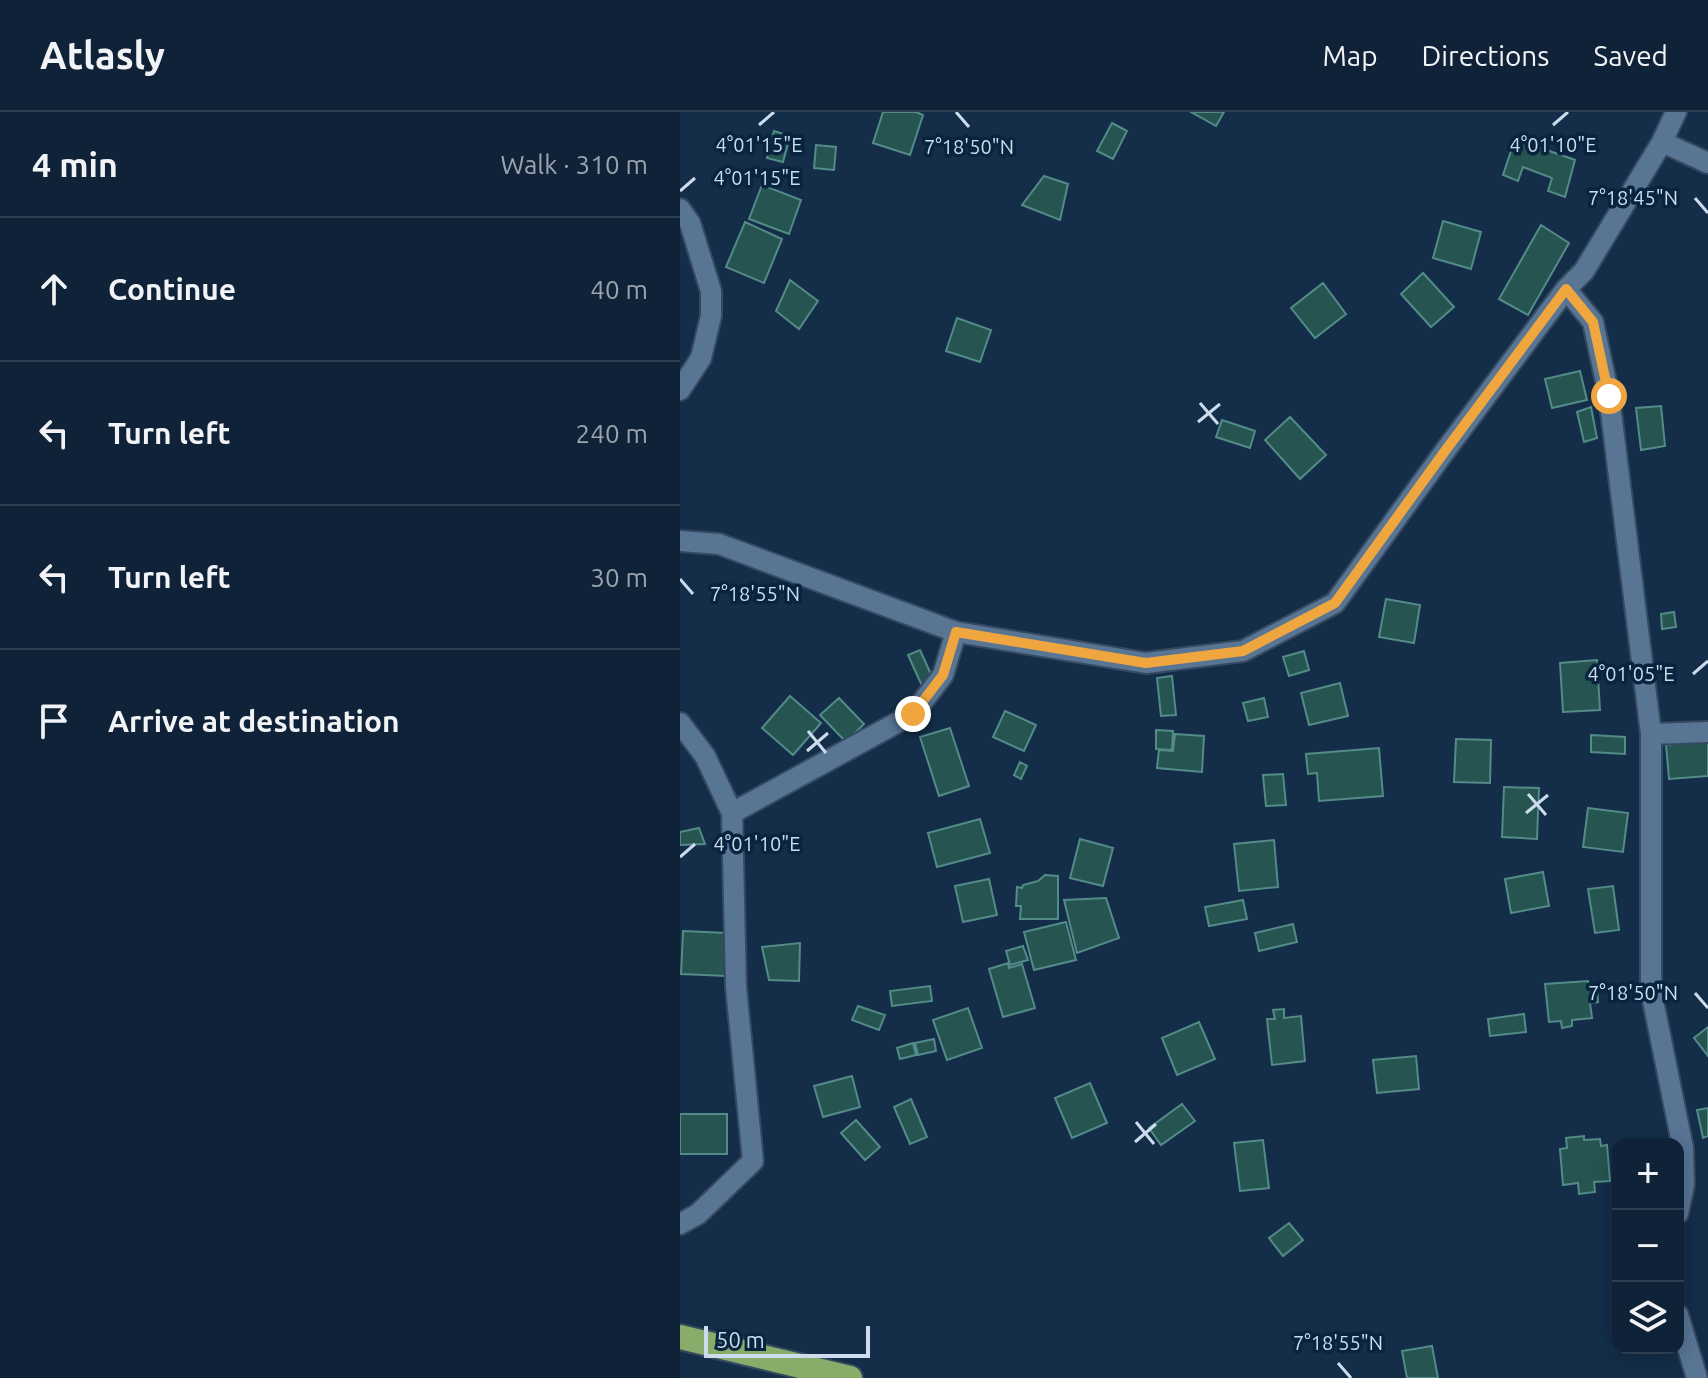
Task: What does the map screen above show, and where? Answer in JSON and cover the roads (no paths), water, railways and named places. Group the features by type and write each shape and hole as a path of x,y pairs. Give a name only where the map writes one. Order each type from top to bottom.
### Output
{"highway":[{"path":"680,1337 850,1378"}],"street":[{"path":"680,541 719,544 956,632 1146,663 1243,651 1335,603 1566,289 1584,271 1662,142 1676,112"},
{"path":"1662,142 1708,163"},
{"path":"680,209 690,223 711,291 711,316 701,358 680,390"},
{"path":"1566,289 1593,322 1609,396 1651,734 1651,991 1683,1148 1684,1185 1679,1210"},
{"path":"732,813 913,714 943,675 956,632"},
{"path":"680,723 705,756 732,813 736,987 753,1161 698,1214 680,1224"},
{"path":"1651,734 1708,732"},
{"path":"1684,1335 1697,1378"}]}
